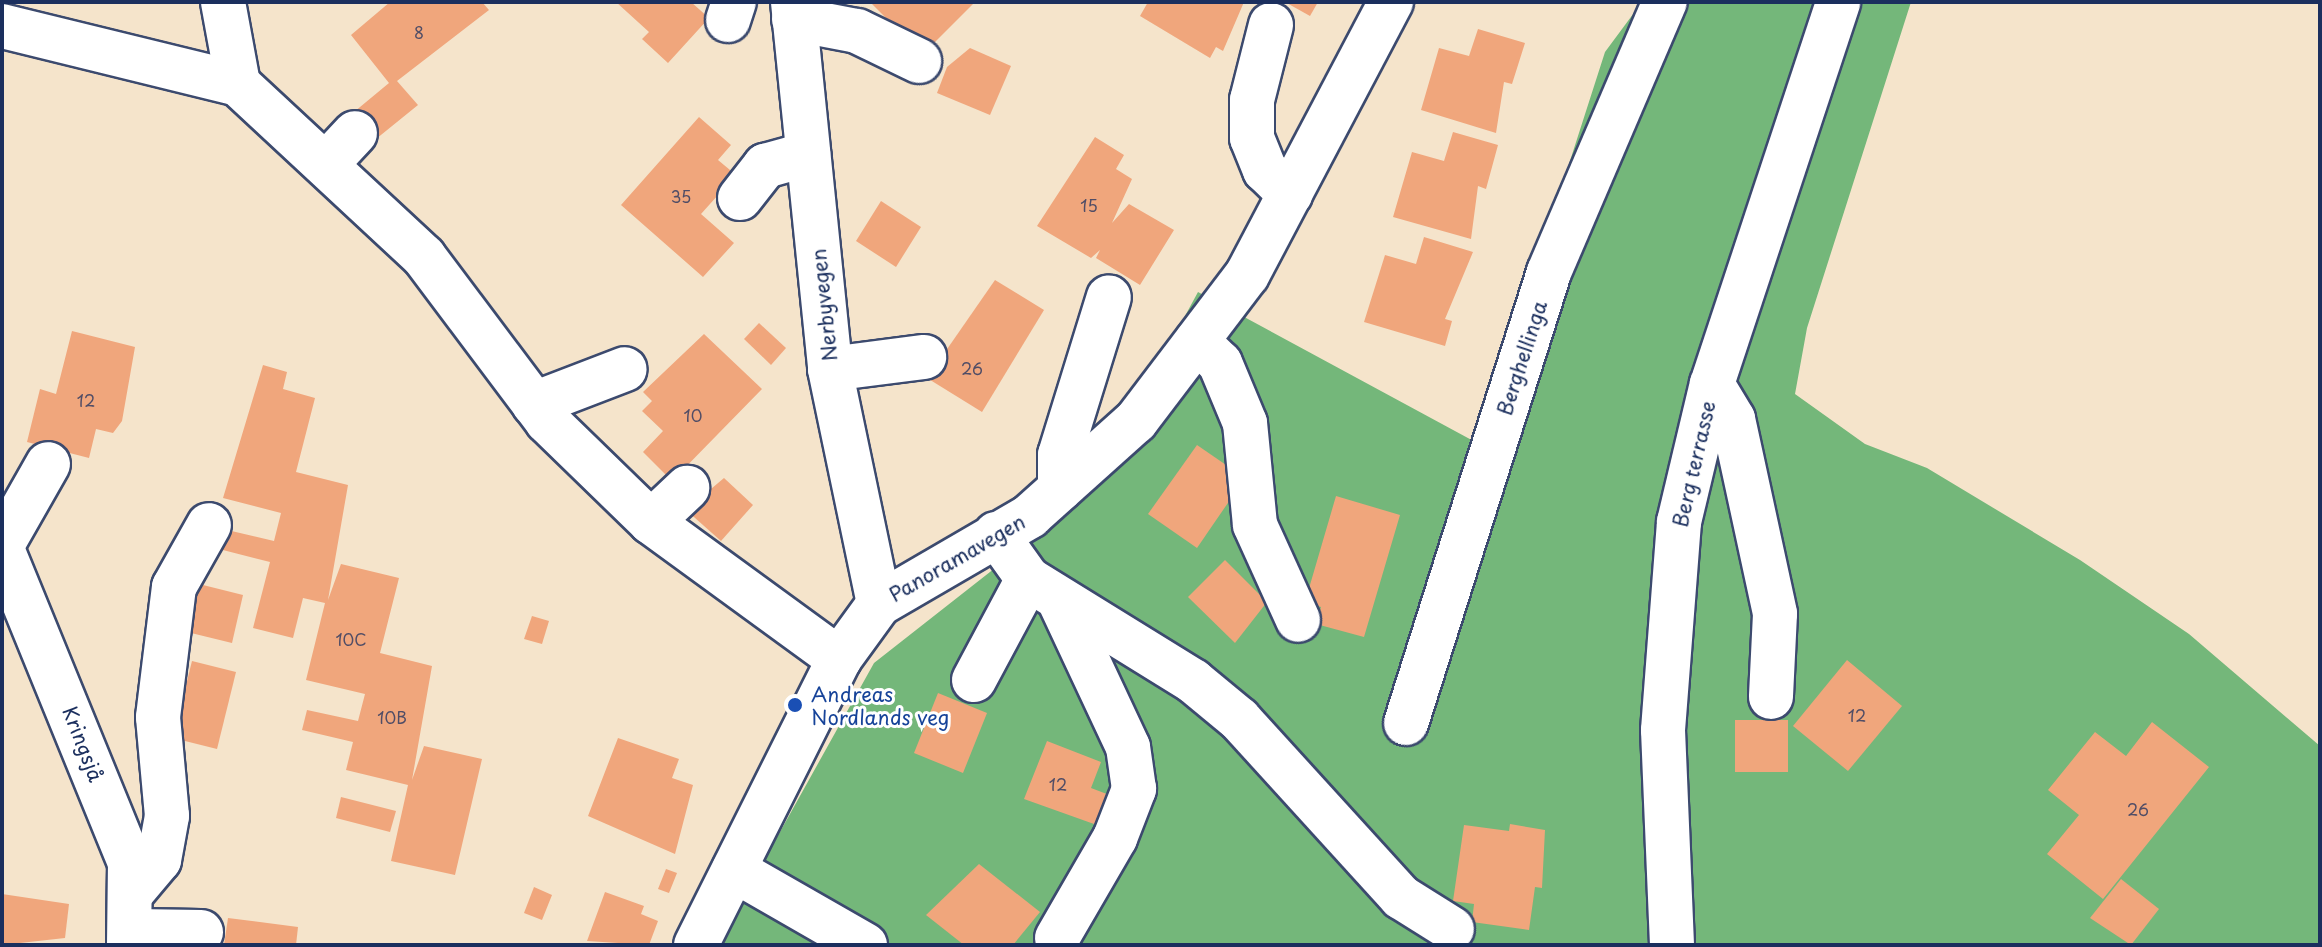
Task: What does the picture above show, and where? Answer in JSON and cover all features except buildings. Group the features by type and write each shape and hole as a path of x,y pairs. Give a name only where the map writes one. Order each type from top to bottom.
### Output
{"street":[{"path":"223,2 238,84"},
{"name":"Panoramavegen","path":"685,943 734,870 839,659 879,604 996,534 1060,489 1136,421 1247,275 1391,2"},
{"name":"Berghellinga","path":"1406,723 1549,272 1665,2"},
{"name":"Berg terrasse","path":"1672,945 1667,631 1679,522 1712,384 1838,2"},
{"path":"794,11 857,31 919,61"},
{"name":"Nerbyvegen","path":"794,11 830,369 879,604"},
{"path":"15,19 238,84 342,147 534,404 651,522 839,659"},
{"path":"1271,25 1252,100 1252,138 1265,170 1290,194"},
{"path":"740,198 765,166 808,154"},
{"path":"1060,489 1060,455 1109,297"},
{"path":"1197,341 1220,363 1245,423 1255,525 1298,620"},
{"path":"830,369 924,357"},
{"path":"534,404 625,369"},
{"path":"1712,384 1733,419 1775,614 1771,697"},
{"path":"2,547 48,464"},
{"path":"651,522 687,488"},
{"path":"201,932 131,923 159,860 167,816 158,717 174,587 209,525"},
{"path":"996,534 1044,591 1128,747 1134,789 1115,838 1057,938"},
{"name":"Kringsjå","path":"2,547 130,863 131,923"},
{"path":"974,680 1044,591"},
{"path":"1044,591 1228,709 1401,897 1452,929"},
{"path":"734,870 865,945"}],"green space":[{"path":"1642,2 1911,2 1807,328 1795,394 1865,444 1927,468 2080,560 2189,634 2320,746 2320,945 717,945 874,663 1088,495 1198,292 1479,444 1605,52"}],"place":[{"name":"Andreas Nordlands veg","path":"795,705"}]}
